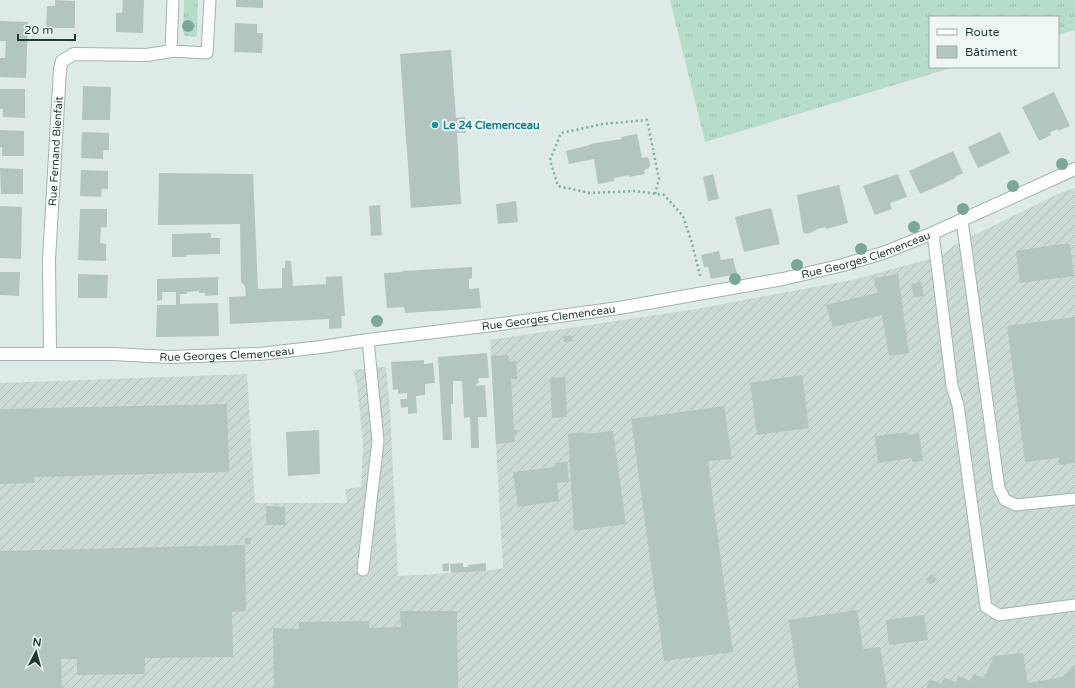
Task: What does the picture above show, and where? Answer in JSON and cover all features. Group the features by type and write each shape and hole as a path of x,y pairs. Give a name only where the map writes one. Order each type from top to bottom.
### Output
{"street":[{"name":"Rue Fernand Bienfait","path":"50,353 50,260 59,77 62,61 74,54 147,55 171,51"},
{"name":"Rue Georges Clemenceau","path":"0,354 113,354 170,357 248,354 321,347 600,311 783,279 850,263 883,253 932,233 1075,169"}],"lane":[{"path":"173,0 171,51 207,53 210,0"},
{"path":"962,220 999,488 1005,500 1016,505 1075,499"},
{"path":"932,233 952,386 958,405 986,607 999,615 1075,606"},
{"path":"363,570 378,441 368,340"}],"path":[{"path":"655,194 659,179 646,120 603,124 561,133 550,160 558,186 590,193 635,192 664,195 683,216 700,273"}],"shaded area":[{"path":"1075,188 1075,688 0,688 0,383 247,374 255,503 347,503 345,489 361,487 363,444 357,385 353,370 386,367 390,409 398,576 486,571 503,568 490,340 696,309 852,280 941,256 956,244 1060,193"}],"green space":[{"path":"184,0 198,0 197,33 195,37 185,36 183,32"},
{"path":"670,0 1075,0 1075,30 1059,35 1059,16 929,16 929,68 951,68 705,142"}],"building":[{"path":"55,0 75,1 75,28 46,28 47,6 55,6"},
{"path":"123,0 144,0 143,33 116,32 116,13 122,13"},
{"path":"236,0 263,0 263,8 236,7"},
{"path":"0,21 28,22 26,78 0,77 0,58 5,58 6,41 0,41"},
{"path":"235,23 257,24 257,33 263,33 262,53 234,52"},
{"name":"Le 24 Clemenceau","path":"451,50 456,118 465,117 466,133 457,133 461,204 411,208 400,54"},
{"path":"83,86 111,87 110,120 82,120"},
{"path":"0,89 25,89 25,118 3,117 3,109 0,109"},
{"path":"1054,92 1070,126 1058,131 1057,129 1050,133 1051,135 1039,141 1022,107"},
{"path":"0,130 24,131 24,156 2,156 2,147 0,147"},
{"path":"82,132 109,133 109,150 103,150 103,159 81,158"},
{"path":"1000,132 1010,153 978,168 968,147"},
{"path":"637,134 642,158 647,157 649,159 650,166 648,169 644,170 645,174 614,178 614,181 598,184 594,159 569,164 566,151 590,144 622,139 621,137"},
{"path":"953,151 963,173 955,177 956,178 920,194 909,171"},
{"path":"0,168 23,169 23,194 1,194"},
{"path":"81,170 108,171 108,189 102,189 101,197 80,196"},
{"path":"159,173 253,174 258,289 282,288 282,268 285,268 285,261 291,261 293,286 326,284 326,277 342,276 345,316 341,316 342,328 329,329 329,319 230,324 229,297 246,296 245,286 241,282 240,224 158,225"},
{"path":"713,174 719,199 708,201 703,177"},
{"path":"898,174 907,197 890,203 892,209 875,215 863,186"},
{"path":"839,185 848,223 826,229 825,227 817,229 806,234 803,232 797,195"},
{"path":"516,201 518,222 498,224 496,204"},
{"path":"380,205 382,235 371,236 369,206"},
{"path":"0,206 22,207 21,259 0,258"},
{"path":"771,208 780,244 744,252 735,217"},
{"path":"80,209 107,209 107,227 101,227 100,243 106,244 106,261 78,260"},
{"path":"211,233 211,238 220,238 220,254 172,257 172,234"},
{"path":"1070,244 1074,276 1020,283 1016,251"},
{"path":"719,251 721,260 733,258 737,274 711,279 708,267 704,267 701,255"},
{"path":"472,267 472,278 469,279 469,289 479,288 481,308 405,313 404,307 387,308 384,273"},
{"path":"0,272 20,272 19,296 0,295"},
{"path":"78,274 108,275 107,298 78,298"},
{"path":"898,274 909,353 889,356 882,315 833,327 826,305 877,293 874,278"},
{"path":"218,277 218,295 205,296 205,293 199,293 199,291 187,292 187,294 180,294 180,304 218,303 219,336 156,337 157,305 176,305 176,292 162,292 162,300 157,301 157,279"},
{"path":"921,282 924,296 914,297 911,284"},
{"path":"1075,317 1075,463 1059,465 1059,458 1025,462 1007,326"},
{"path":"571,335 573,341 564,342 563,337"},
{"path":"487,353 489,378 478,378 479,383 476,384 476,386 485,385 487,417 478,417 479,448 471,448 470,417 464,418 462,381 453,381 453,404 451,404 452,440 443,440 438,357"},
{"path":"508,355 509,362 516,361 517,379 511,379 514,430 518,430 518,433 514,434 515,442 496,444 491,356"},
{"path":"424,360 424,364 433,363 435,383 425,384 425,395 416,396 417,413 408,414 408,407 401,408 400,399 407,399 407,393 398,394 398,389 393,390 391,362"},
{"path":"802,375 809,428 757,435 750,383"},
{"path":"565,377 567,417 552,418 550,378"},
{"path":"227,404 229,472 34,477 34,483 0,484 0,409"},
{"path":"724,406 732,459 708,461 733,652 664,661 631,419"},
{"path":"319,430 320,474 288,476 286,432"},
{"path":"613,431 626,524 574,531 568,434"},
{"path":"908,432 908,435 919,433 923,461 912,462 912,458 878,463 875,436"},
{"path":"567,462 569,482 557,483 559,501 518,507 513,472 555,467 555,463"},
{"path":"266,506 285,507 285,525 266,525"},
{"path":"245,538 251,538 251,544 245,545"},
{"path":"245,545 246,611 232,612 233,657 145,658 145,674 77,675 77,659 61,659 62,688 0,688 0,551"},
{"path":"449,563 449,571 443,571 442,564"},
{"path":"463,563 463,567 468,567 468,565 486,563 486,571 451,573 450,564"},
{"path":"932,574 937,580 930,585 926,579"},
{"path":"857,610 863,649 880,647 887,688 799,688 789,620"},
{"path":"400,611 457,611 458,688 274,688 273,628 299,629 299,622 369,621 369,628 401,627"},
{"path":"924,615 928,640 889,645 886,620"},
{"path":"1023,653 1028,683 1062,677 1075,664 1075,688 926,688 930,679 941,684 944,678 956,682 958,676 971,681 973,674 984,678 994,656"}],"place":[{"name":"Le 24 Clemenceau","path":"435,125"}]}
